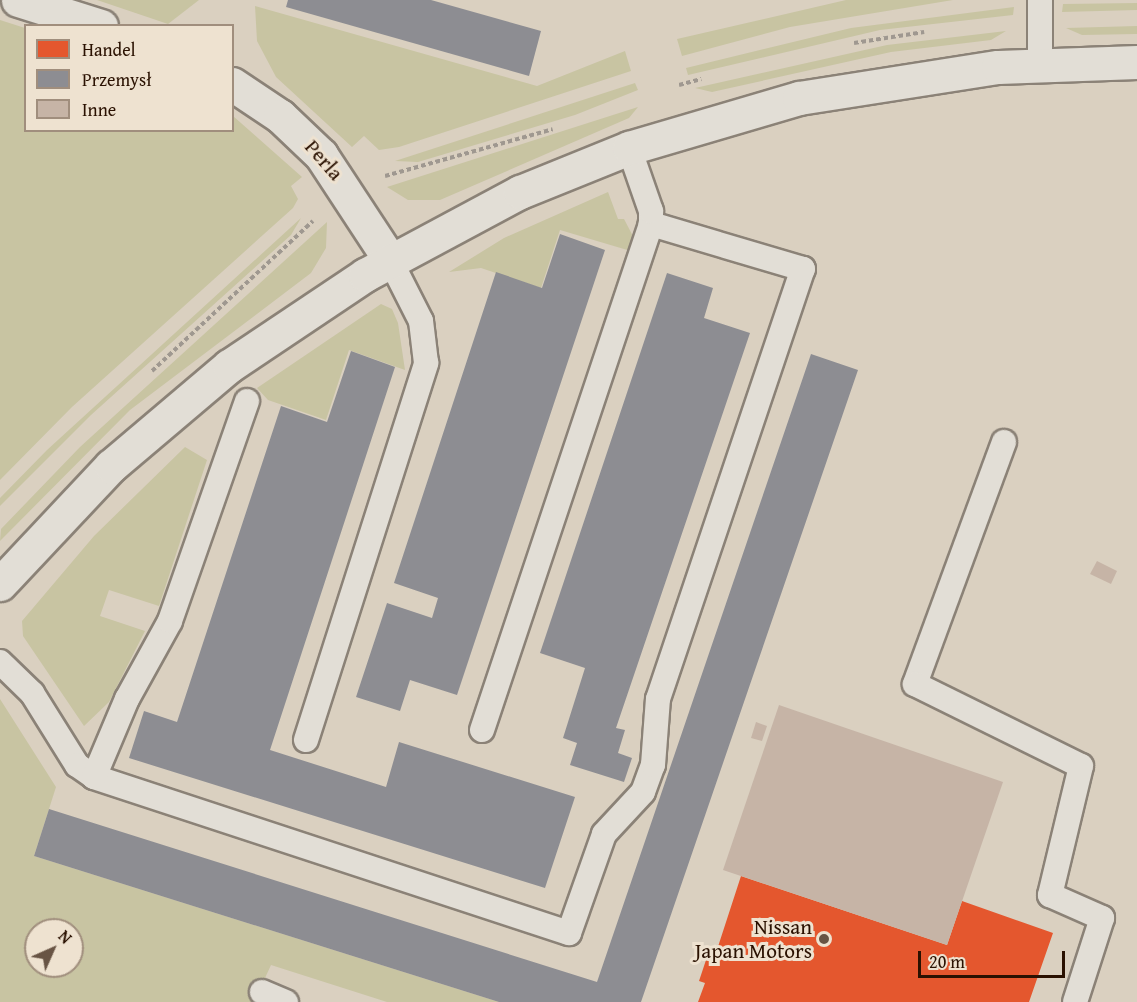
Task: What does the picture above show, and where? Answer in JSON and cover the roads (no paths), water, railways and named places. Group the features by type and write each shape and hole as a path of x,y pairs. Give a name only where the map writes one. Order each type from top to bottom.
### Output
{"street":[{"path":"18,0 94,24"},
{"path":"0,584 71,504 194,393 273,333 390,260 520,192 629,148 809,96 902,79 1040,64 1137,62"},
{"name":"Perla","path":"234,85 280,116 321,155 390,260"}],"lane":[{"path":"1040,0 1040,64"},
{"path":"482,730 651,224 651,211 629,148"},
{"path":"0,662 32,693 77,765 94,777 569,933 603,834 643,792 653,765 658,699 803,269 651,224"},
{"path":"306,740 426,363 421,321 390,260"},
{"path":"94,777 127,699 173,614 247,401"},
{"path":"1004,442 915,684 1081,766 1050,895 1102,918 1075,1002"},
{"path":"262,992 285,1002"}],"place":[{"name":"Nissan Japan Motors","path":"824,939"}]}
